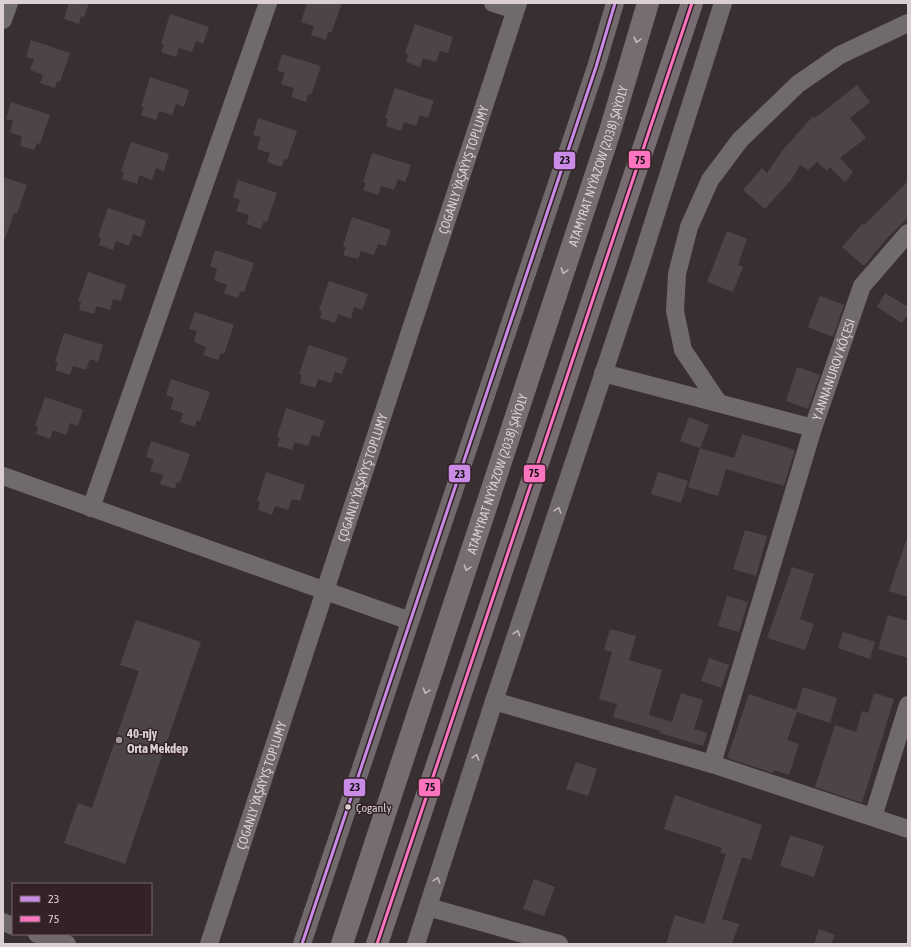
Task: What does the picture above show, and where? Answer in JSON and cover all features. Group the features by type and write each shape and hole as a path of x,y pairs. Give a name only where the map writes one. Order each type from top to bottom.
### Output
{"main road":[{"name":"ATAMYRAT NYÝAZOW (2038) ŞAÝOLY","path":"342,944 610,132 648,3"},
{"path":"377,944 692,3"}],"street":[{"path":"3,20 9,3"},
{"path":"91,508 268,3"},
{"name":"ÇOGANLY ÝAŞAÝYŞ TOPLUMY","path":"209,944 516,7 493,3"},
{"path":"302,944 596,67 615,3"},
{"path":"416,944 494,701 603,373 723,3"},
{"path":"718,402 683,350 675,311 677,274 689,227 710,180 740,140 798,84 840,55 908,23"},
{"name":"Y ANNANUROV KÖÇESI","path":"603,373 813,428 862,286 908,233"},
{"path":"712,764 813,428"},
{"path":"3,476 410,621"},
{"path":"494,701 712,764 908,829"},
{"path":"873,817 908,706"},
{"path":"428,906 559,944"},
{"path":"40,935 67,944"}],"building":[{"path":"69,3 89,3 84,17 81,16 79,24 64,19"},
{"path":"307,3 342,3 331,33 328,32 326,40 311,35 314,26 301,22"},
{"path":"170,14 209,27 203,44 196,41 192,52 179,48 176,57 161,52 164,45 161,44"},
{"path":"415,24 453,37 448,53 440,51 436,62 423,58 420,67 406,62 408,55 405,53"},
{"path":"31,40 70,53 60,82 57,81 55,88 40,83 43,75 30,70 34,59 26,57"},
{"path":"282,54 321,66 311,95 308,94 306,102 291,97 294,88 281,84 285,73 277,70"},
{"path":"150,77 189,90 184,107 176,104 172,115 159,111 156,120 141,115 144,107 141,107"},
{"path":"857,85 870,102 850,118 866,138 840,158 853,172 845,182 830,167 827,171 817,162 808,170 800,165 791,180 765,209 743,190 762,168 767,173 782,151 813,116 815,118"},
{"path":"395,88 434,101 428,118 420,115 416,126 404,122 401,131 386,126 388,119 385,118"},
{"path":"11,102 50,115 40,144 37,143 34,150 20,146 22,137 10,132 13,121 6,119"},
{"path":"258,118 297,131 287,160 284,159 282,167 267,162 270,153 257,149 261,137 253,135"},
{"path":"131,142 169,154 164,171 156,168 152,180 139,175 137,184 122,179 124,172 121,171"},
{"path":"372,153 411,165 405,182 398,179 394,190 381,186 378,195 363,190 366,183 363,182"},
{"path":"3,177 27,185 17,214 14,213 5,239 3,238"},
{"path":"238,180 277,193 267,222 264,221 261,229 247,224 249,215 236,211 240,200 233,197"},
{"path":"908,181 908,218 887,238 864,266 842,247 862,224 864,225"},
{"path":"108,208 146,221 141,237 133,234 129,246 116,241 113,250 99,245 101,238 98,237"},
{"path":"352,217 391,230 386,246 378,244 374,255 361,251 358,259 343,255 346,247 343,246"},
{"path":"727,231 747,239 738,265 743,267 733,292 707,282"},
{"path":"215,250 254,263 244,292 241,291 238,298 224,293 227,285 214,280 217,269 210,266"},
{"path":"88,272 126,285 121,301 113,299 110,310 97,306 94,314 79,310 81,302 78,301"},
{"path":"329,281 368,294 362,310 354,307 351,319 338,314 335,323 320,318 322,311 319,310"},
{"path":"885,293 908,307 908,314 902,323 877,307"},
{"path":"820,296 844,305 833,337 808,327"},
{"path":"195,312 234,325 224,354 221,353 218,360 203,355 206,347 194,342 197,331 189,329"},
{"path":"64,333 103,345 98,362 90,359 86,370 73,366 70,375 55,370 58,363 55,362"},
{"path":"309,345 348,358 342,374 335,372 331,383 318,379 315,388 300,383 302,375 299,374"},
{"path":"797,367 820,375 808,409 786,401"},
{"path":"171,379 210,392 200,421 197,420 195,427 180,422 183,413 170,409 174,398 166,395"},
{"path":"45,397 83,410 78,426 70,423 66,435 53,430 50,439 36,434 38,427 35,426"},
{"path":"286,408 325,421 319,437 312,435 308,446 295,442 292,450 277,446 280,438 277,437"},
{"path":"689,417 709,425 700,448 680,441"},
{"path":"742,434 795,450 784,486 726,469 718,496 688,487 700,448 734,458"},
{"path":"151,441 190,454 180,483 177,482 175,489 160,484 163,475 150,471 154,460 146,457"},
{"path":"266,472 305,485 300,501 292,499 288,510 275,506 272,515 258,510 260,502 257,501"},
{"path":"658,472 688,481 681,503 651,494"},
{"path":"745,530 767,536 756,576 733,569"},
{"path":"906,541 908,541 908,597 889,591"},
{"path":"792,567 814,574 800,619 814,624 805,650 767,638"},
{"path":"727,596 748,602 739,632 718,626"},
{"path":"888,615 908,621 908,658 878,649"},
{"path":"136,620 201,642 125,864 64,843 78,803 92,808 139,671 120,665"},
{"path":"610,629 636,636 629,660 662,670 649,715 672,722 681,693 703,700 694,729 707,733 703,746 660,733 661,731 613,717 617,704 599,699 612,652 604,650"},
{"path":"843,632 875,642 870,659 838,648"},
{"path":"709,658 729,665 721,688 701,681"},
{"path":"803,687 837,698 830,723 797,712 787,740 799,744 789,775 774,770 773,773 727,758 749,694 796,710"},
{"path":"874,693 894,699 862,803 815,787 835,725 856,732 862,711 868,713"},
{"path":"576,762 597,769 588,796 566,789"},
{"path":"675,795 762,825 751,860 742,857 722,919 739,924 732,944 666,944 675,915 704,924 726,854 720,853 722,848 664,829"},
{"path":"790,835 824,846 814,877 780,866"},
{"path":"534,879 555,887 544,916 523,909"},
{"path":"819,929 835,935 831,944 814,944"}],"transit line":[{"name":"23","path":"302,944 596,67 615,3"},
{"name":"75","path":"377,944 692,3"}],"place":[{"name":"40-njy Orta Mekdep","path":"119,740"},
{"name":"Çoganly","path":"348,807"}]}
